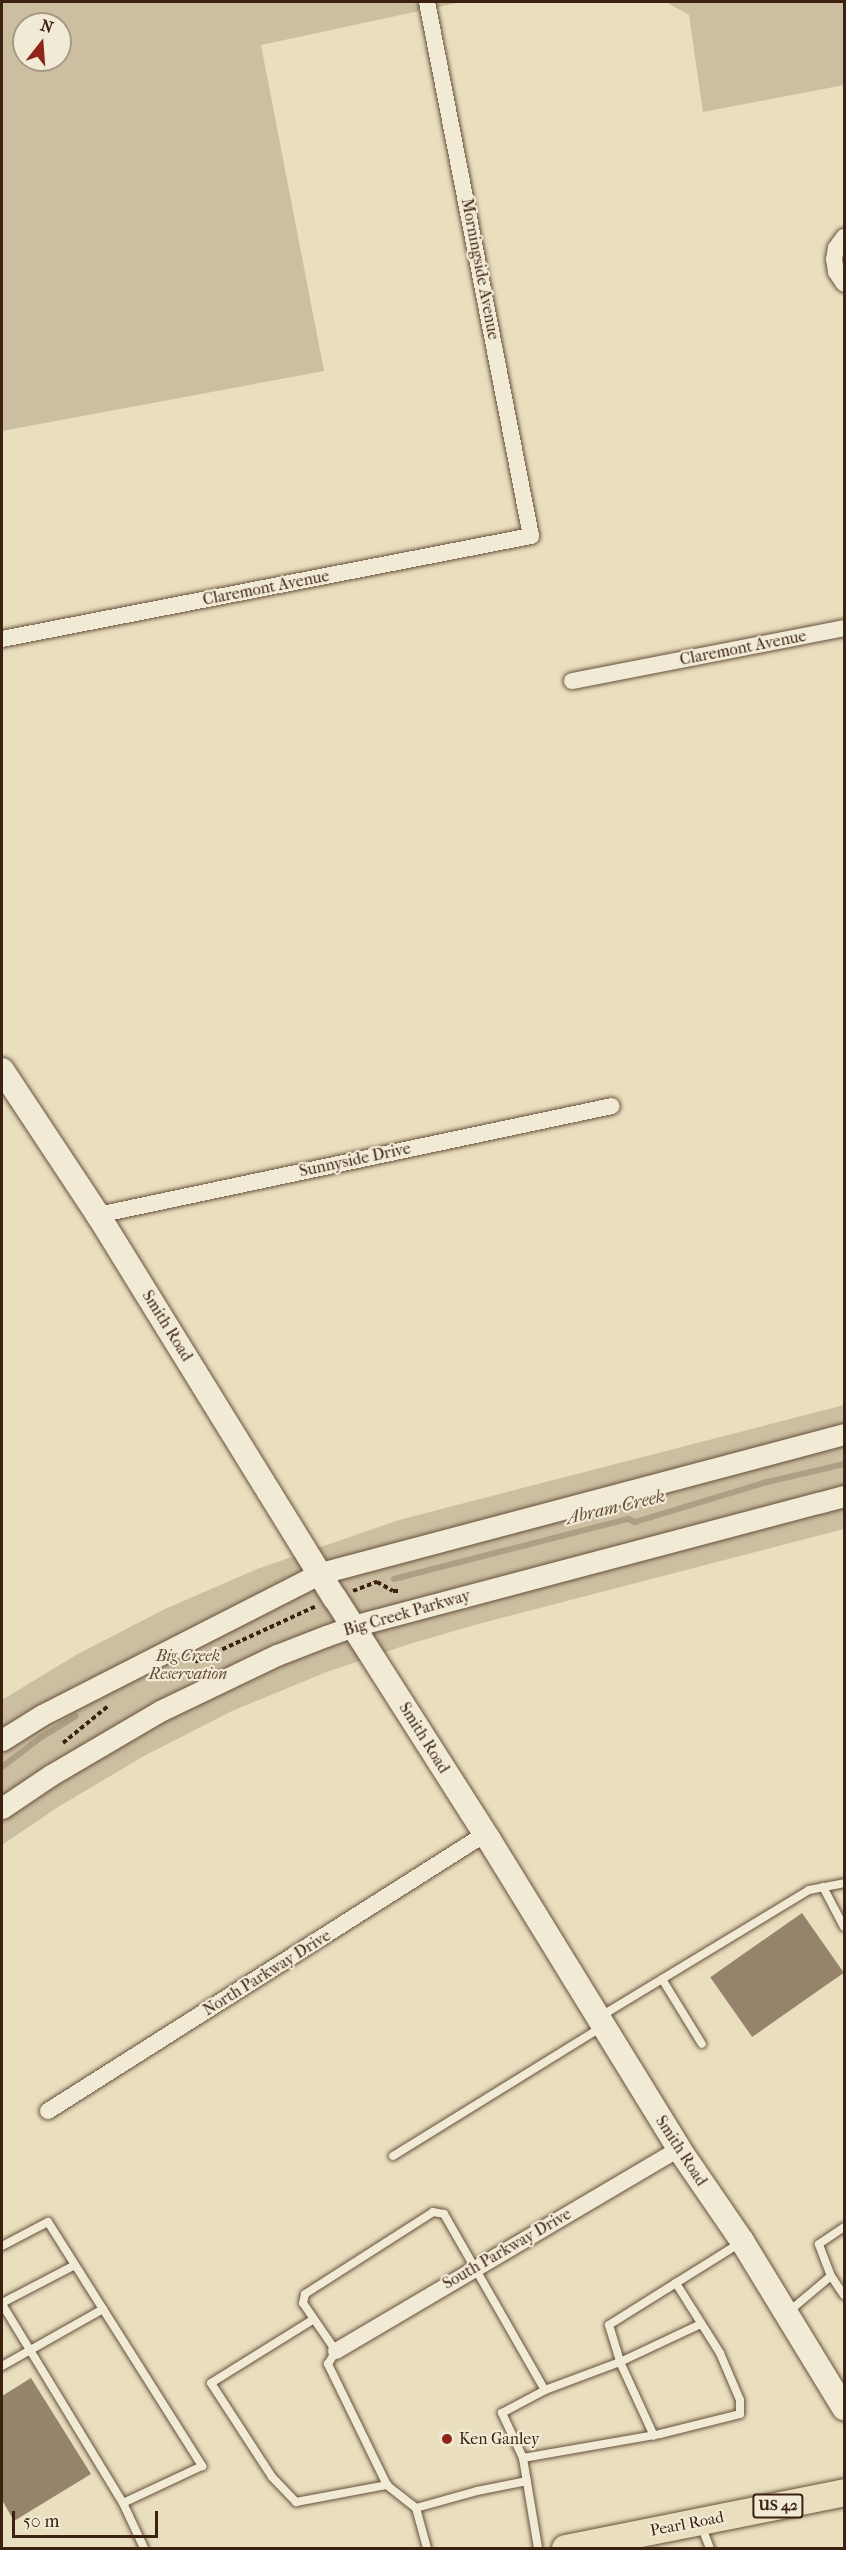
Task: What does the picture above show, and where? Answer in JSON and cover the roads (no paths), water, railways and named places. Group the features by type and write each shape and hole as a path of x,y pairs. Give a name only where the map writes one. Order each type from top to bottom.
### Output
{"main road":[{"name":"Smith Road","path":"2,1070 98,1215 679,2149 742,2241 844,2408"},
{"name":"Pearl Road","path":"571,2548 844,2492"}],"street":[{"name":"Morningside Avenue","path":"427,2 531,536"},
{"path":"844,237 836,248 834,259 836,272 844,284"},
{"name":"Claremont Avenue","path":"2,639 531,536"},
{"name":"Claremont Avenue","path":"572,681 844,628"},
{"name":"Sunnyside Drive","path":"98,1215 612,1106"},
{"path":"2,1740 42,1714 321,1574 844,1434"},
{"name":"Big Creek Parkway","path":"2,1808 51,1775 160,1711 277,1655 353,1626 844,1496"},
{"name":"North Parkway Drive","path":"48,2111 485,1834"},
{"name":"South Parkway Drive","path":"336,2351 679,2149"}],"lane":[{"path":"393,2156 601,2022 662,1979 809,1890 844,1883"},
{"path":"823,1887 844,1927"},
{"path":"662,1979 702,2044"},
{"path":"427,2548 416,2508 387,2485 328,2364 336,2351 303,2303 305,2294 433,2212 444,2214 545,2390"},
{"path":"2,2246 48,2222 202,2466 123,2504"},
{"path":"844,2228 819,2244 831,2276 844,2295"},
{"path":"654,2436 620,2362 609,2325 742,2241"},
{"path":"75,2265 2,2303 123,2504 144,2548"},
{"path":"787,2313 831,2276"},
{"path":"523,2458 654,2436 740,2414 740,2400 724,2362 676,2283"},
{"path":"2,2366 103,2309"},
{"path":"314,2319 212,2383 272,2477 296,2502 387,2485"},
{"path":"538,2548 523,2458 502,2413 545,2390 620,2362 701,2324"},
{"path":"416,2508 527,2481"},
{"path":"699,2522 710,2548"}],"waterway":[{"name":"Abram Creek","path":"394,1579 628,1519 635,1522 763,1483 844,1464"},
{"name":"Abram Creek","path":"2,1767 40,1738 76,1716"}],"place":[{"name":"Ken Ganley","path":"447,2439"}],"park label":[{"name":"Big Creek Reservation","path":"188,1665"}]}
